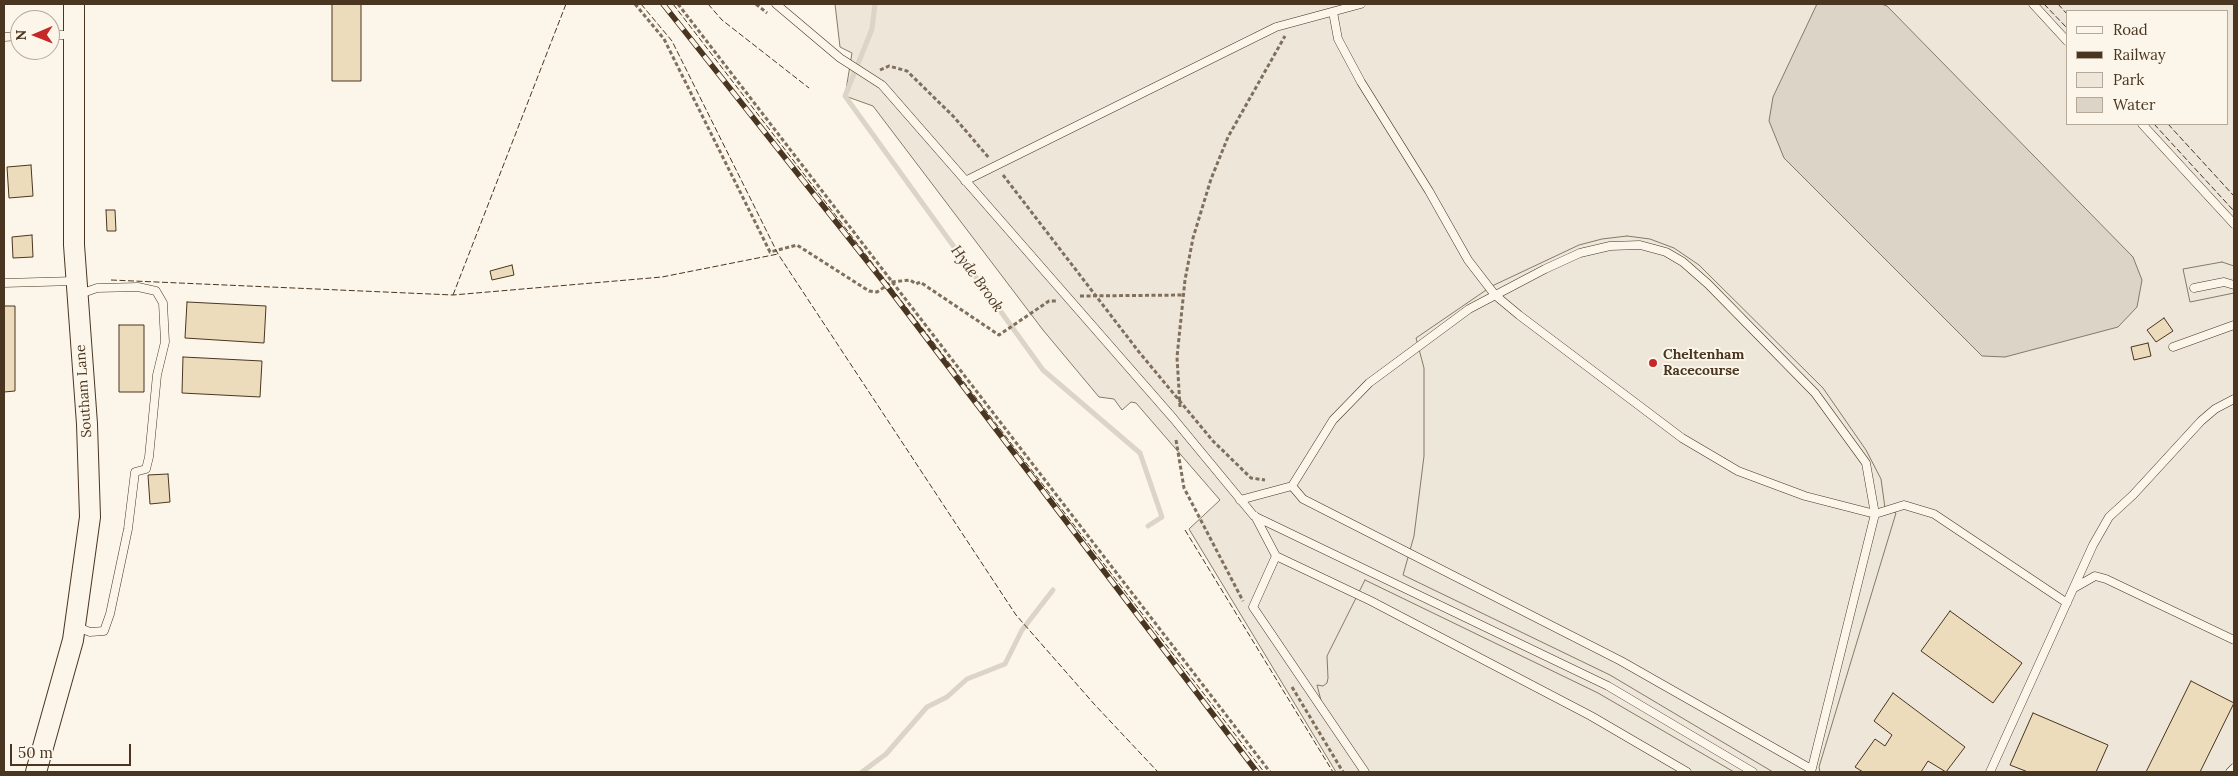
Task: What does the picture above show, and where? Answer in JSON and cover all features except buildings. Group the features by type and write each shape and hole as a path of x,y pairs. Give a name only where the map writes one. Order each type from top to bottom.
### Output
{"street":[{"name":"Southam Lane","path":"36,772 75,627 90,517 87,424 74,245 74,4"}],"lane":[{"path":"776,4 847,62 882,84 1173,418 1254,516 1276,556 1371,601 1591,716 1687,772"},
{"path":"965,180 1276,27 1361,4"},
{"path":"2033,4 2066,40"},
{"path":"1333,12 1338,39 1361,82 1429,191 1468,260 1495,294 1682,438 1738,471 1805,496 1875,514 1904,505 1934,514 2067,603"},
{"path":"60,35 74,35"},
{"path":"2143,125 2234,224"},
{"path":"1240,500 1292,486 1333,420 1369,382 1469,309 1495,294 1580,253 1610,246 1640,245 1666,252 1683,262 1815,393 1866,463 1875,514 1811,771 1621,661 1303,499 1292,486"},
{"path":"2194,288 2224,282 2234,285"},
{"path":"4,283 97,288 138,287 156,291 163,303 165,342 157,375 149,457 146,469 135,472 128,529 110,614 104,631 90,632 75,627"},
{"path":"2172,347 2234,325"},
{"path":"1990,772 2093,545 2109,517 2133,495 2201,421 2214,410 2234,399"},
{"path":"1254,516 1608,686 1753,772"},
{"path":"1276,556 1253,607 1365,772"},
{"path":"2074,588 2095,576 2106,578 2234,640"},
{"path":"2230,772 2234,768"}],"path":[{"path":"636,4 664,39 770,252 797,245 869,292 877,292 892,282 910,280 917,284 920,282 998,335 1049,301 1072,301 1078,296 1184,296"},
{"path":"678,4 1040,477 1270,772"},
{"path":"1173,418 1180,411 1177,357 1193,238 1228,137 1264,77 1291,24"},
{"path":"868,76 889,66 907,71 954,116 996,166 1096,296 1213,441 1251,478 1292,486"}],"green space":[{"name":"Cheltenham Racecourse","path":"835,4 2234,4 2234,772 1336,772 1189,529 1220,500 1136,403 1131,402 1122,410 1114,399 1099,397 1043,330 873,106 845,96 852,53 840,47"}],"shaded area":[{"path":"1627,236 1650,239 1674,248 1699,265 1823,388 1866,450 1881,479 1885,508 1896,513 1819,767 1820,772 1773,772 1610,675 1403,575 1414,536 1424,456 1424,368 1416,338 1492,286 1579,245 1602,239"},
{"path":"2222,262 2234,266 2234,293 2190,302 2183,269"},
{"path":"1365,580 1598,693 1734,772 1365,772 1324,712 1317,685 1323,686 1327,683 1327,656"}],"water":[{"path":"1817,4 1881,4 1887,6 2133,257 2142,280 2137,307 2118,327 2005,357 1982,356 1784,158 1769,121 1773,97"}],"waterway":[{"name":"Hyde Brook","path":"875,4 872,29 845,96 1043,370 1140,453 1162,517 1148,526"},
{"name":"Hyde Brook","path":"862,772 886,754 927,707 947,697 967,679 1005,664 1022,630 1053,590"}],"railway":[{"path":"663,4 886,285 1257,772"}],"fence":[{"path":"453,295 566,4"},
{"path":"641,4 672,41 778,254 1016,615 1095,705 1158,772"},
{"path":"673,4 1264,772"},
{"path":"708,4 722,20 809,88"},
{"path":"2044,4 2066,27"},
{"path":"2058,4 2066,13"},
{"path":"2155,125 2234,211"},
{"path":"2169,125 2234,196"},
{"path":"111,280 453,295 662,277 778,254"},
{"path":"1185,530 1333,772"}],"place":[{"name":"Cheltenham Racecourse","path":"1653,363"}]}
